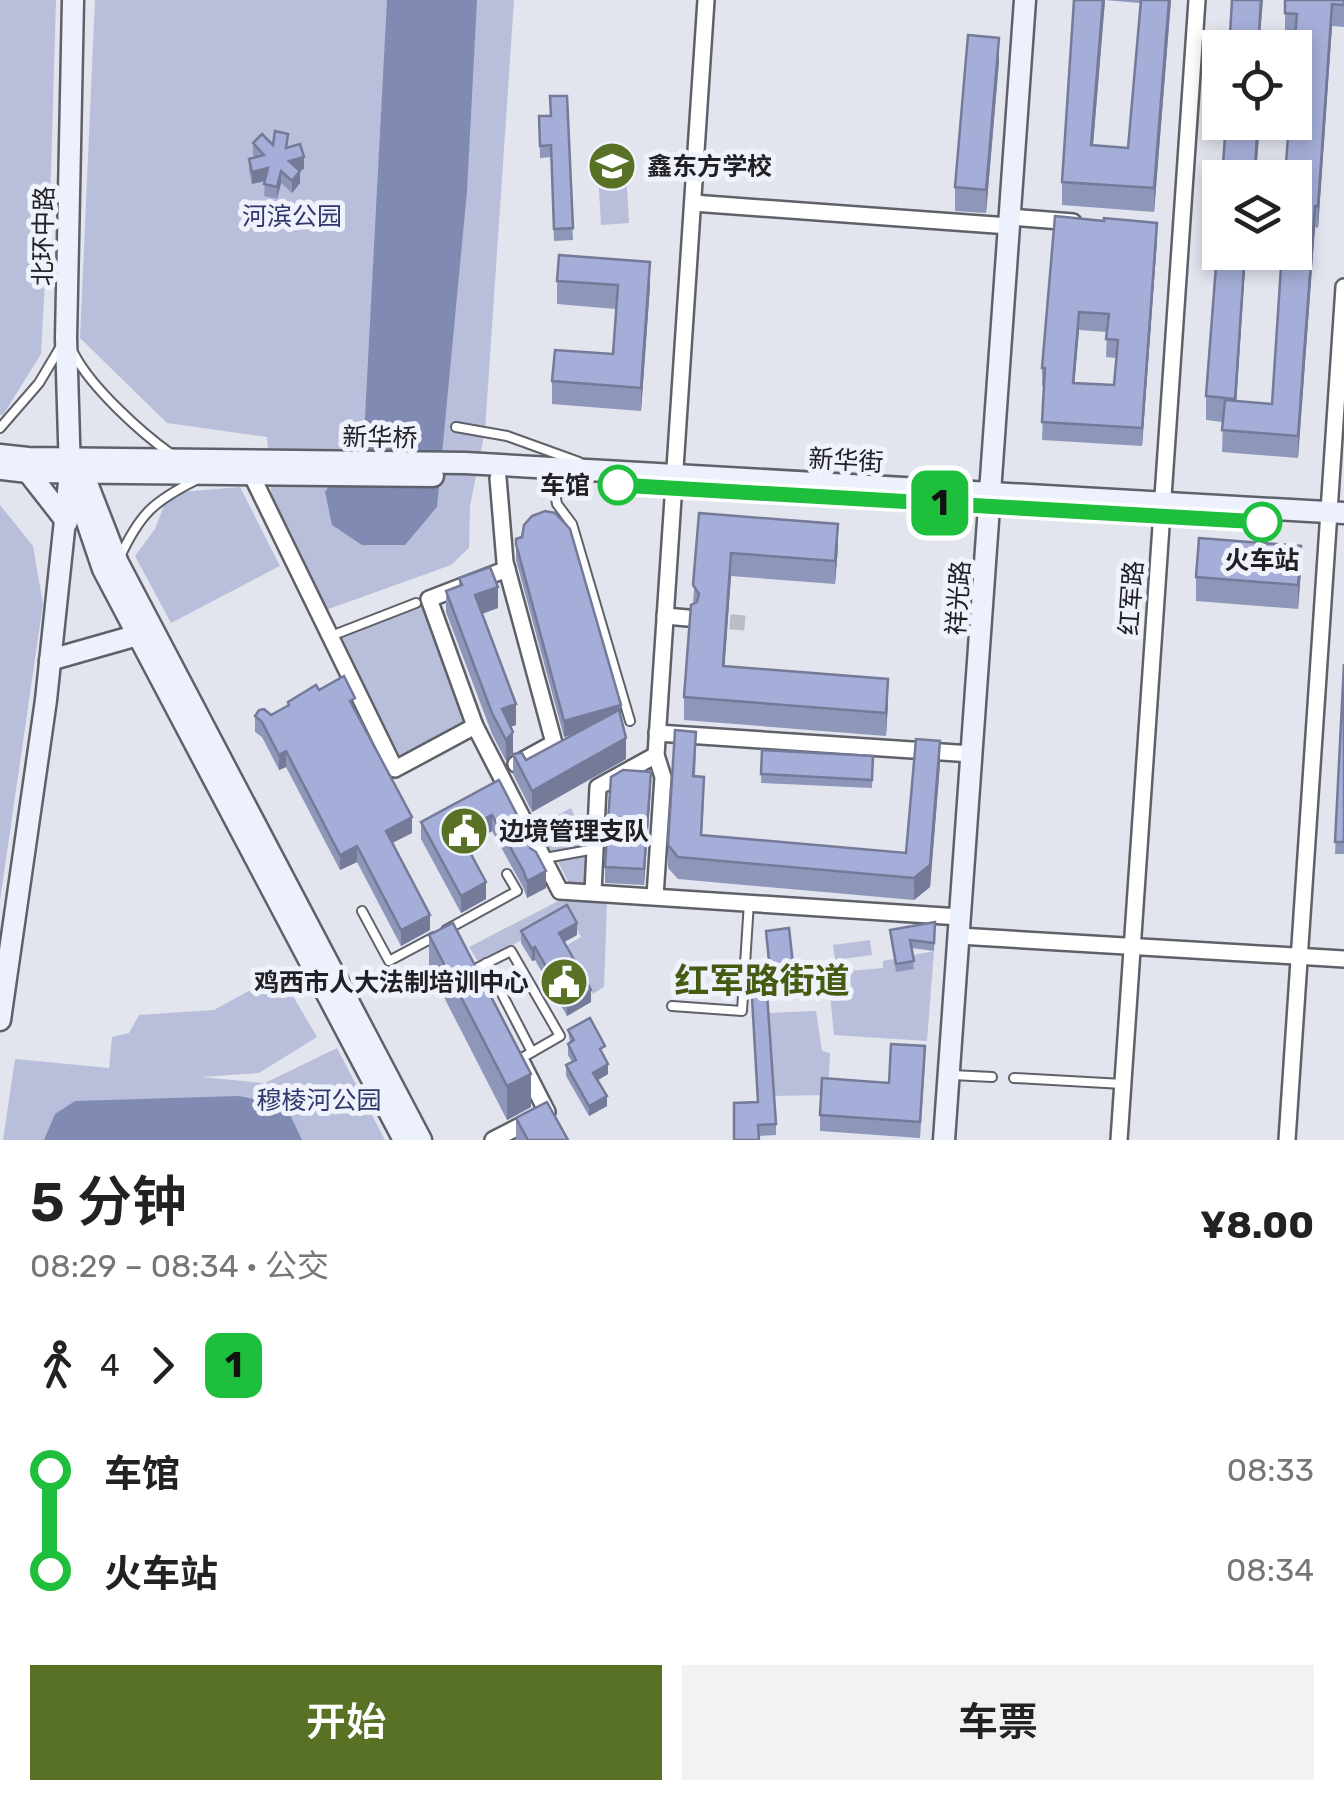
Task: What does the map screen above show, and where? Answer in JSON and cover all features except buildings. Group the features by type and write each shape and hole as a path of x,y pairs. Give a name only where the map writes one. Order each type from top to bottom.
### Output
{"street":[{"name":"北环中路","path":"73,0 66,338 74,468"},
{"path":"655,896 663,778 656,755 657,734 706,0"},
{"name":"祥光路","path":"944,1140 1025,0"},
{"name":"红军路","path":"1119,1140 1197,0"},
{"path":"693,203 1095,224"},
{"path":"1163,229 1181,231"},
{"path":"1287,1140 1336,519 1344,286"},
{"path":"0,456 74,468 208,474 295,468"},
{"path":"0,469 28,472 179,459 295,468"},
{"path":"0,1020 74,468"},
{"path":"74,468 138,635 404,1140"},
{"name":"新华桥","path":"295,468 465,470"},
{"name":"新华街","path":"465,470 602,470 675,482"},
{"name":"新华街","path":"465,470 498,478 553,482 675,482 1336,519"},
{"path":"28,472 65,520 110,566 422,1140"},
{"path":"251,474 395,768 475,726"},
{"path":"498,478 507,569 554,743 516,764"},
{"path":"507,569 428,599 475,726 539,859 560,890 748,902 1132,947 1344,959"},
{"path":"665,616 688,618"},
{"path":"50,660 138,635"},
{"path":"657,734 972,754"},
{"path":"593,892 598,787 656,755"},
{"path":"476,964 526,1056 547,1112 494,1140"}],"lane":[{"path":"0,428 39,383 66,338"},
{"path":"66,338 81,368 144,434 179,459"},
{"path":"456,427 507,436 602,470"},
{"path":"110,566 145,514 163,496 208,474"},
{"path":"553,482 557,504 572,524 630,721"},
{"path":"330,637 416,604"},
{"path":"539,859 595,849"},
{"path":"362,911 390,961 517,892 508,874"},
{"path":"672,1006 742,1011 748,902"},
{"path":"476,964 511,951 560,1036 526,1056"},
{"path":"949,1074 992,1077"},
{"path":"1014,1078 1123,1084"}],"green space":[{"path":"0,0 56,0 41,354 3,415 0,415"},
{"name":"河滨公园","path":"95,0 514,0 485,431 470,506 469,548 451,565 312,615 272,502 267,437 167,423 80,338"},
{"path":"625,154 629,223 601,225 597,155"},
{"path":"240,487 280,566 171,623 135,556 155,529 169,493"},
{"path":"0,505 33,546 43,604 0,900"},
{"path":"421,599 468,725 402,761 339,631"},
{"path":"571,808 577,822 589,821 587,845 549,852 536,827"},
{"path":"586,856 587,885 570,885 557,860"},
{"path":"564,898 607,901 604,987 593,994 566,946 581,937 569,915 479,963 469,947"},
{"path":"870,940 872,955 835,960 833,945"},
{"path":"934,951 927,1041 834,1035 828,973 883,968 883,961"},
{"name":"穆棱河公园","path":"280,974 317,1037 259,1073 201,1077 265,1083 337,1048 385,1140 3,1140 15,1059 109,1068 112,1037 129,1033 139,1015 214,1010"},
{"path":"816,1011 822,1051 830,1053 828,1095 773,1096 767,1013"}],"shaded area":[{"path":"387,0 477,0 467,191 437,507 405,545 362,545 332,525 325,492 364,436"},
{"path":"239,1096 286,1106 302,1140 44,1140 55,1114 75,1101"}],"tunnel":[{"path":"707,620 745,623"}],"bus line":[{"name":"1","path":"618,485 1262,522"}],"place":[{"name":"鑫东方学校","path":"612,166"},
{"name":"车馆","path":"618,485"},
{"name":"火车站","path":"1262,522"},
{"name":"边境管理支队","path":"464,831"},
{"name":"鸡西市人大法制培训中心","path":"564,982"}],"district":[{"name":"红军路街道","path":"762,981"}]}
